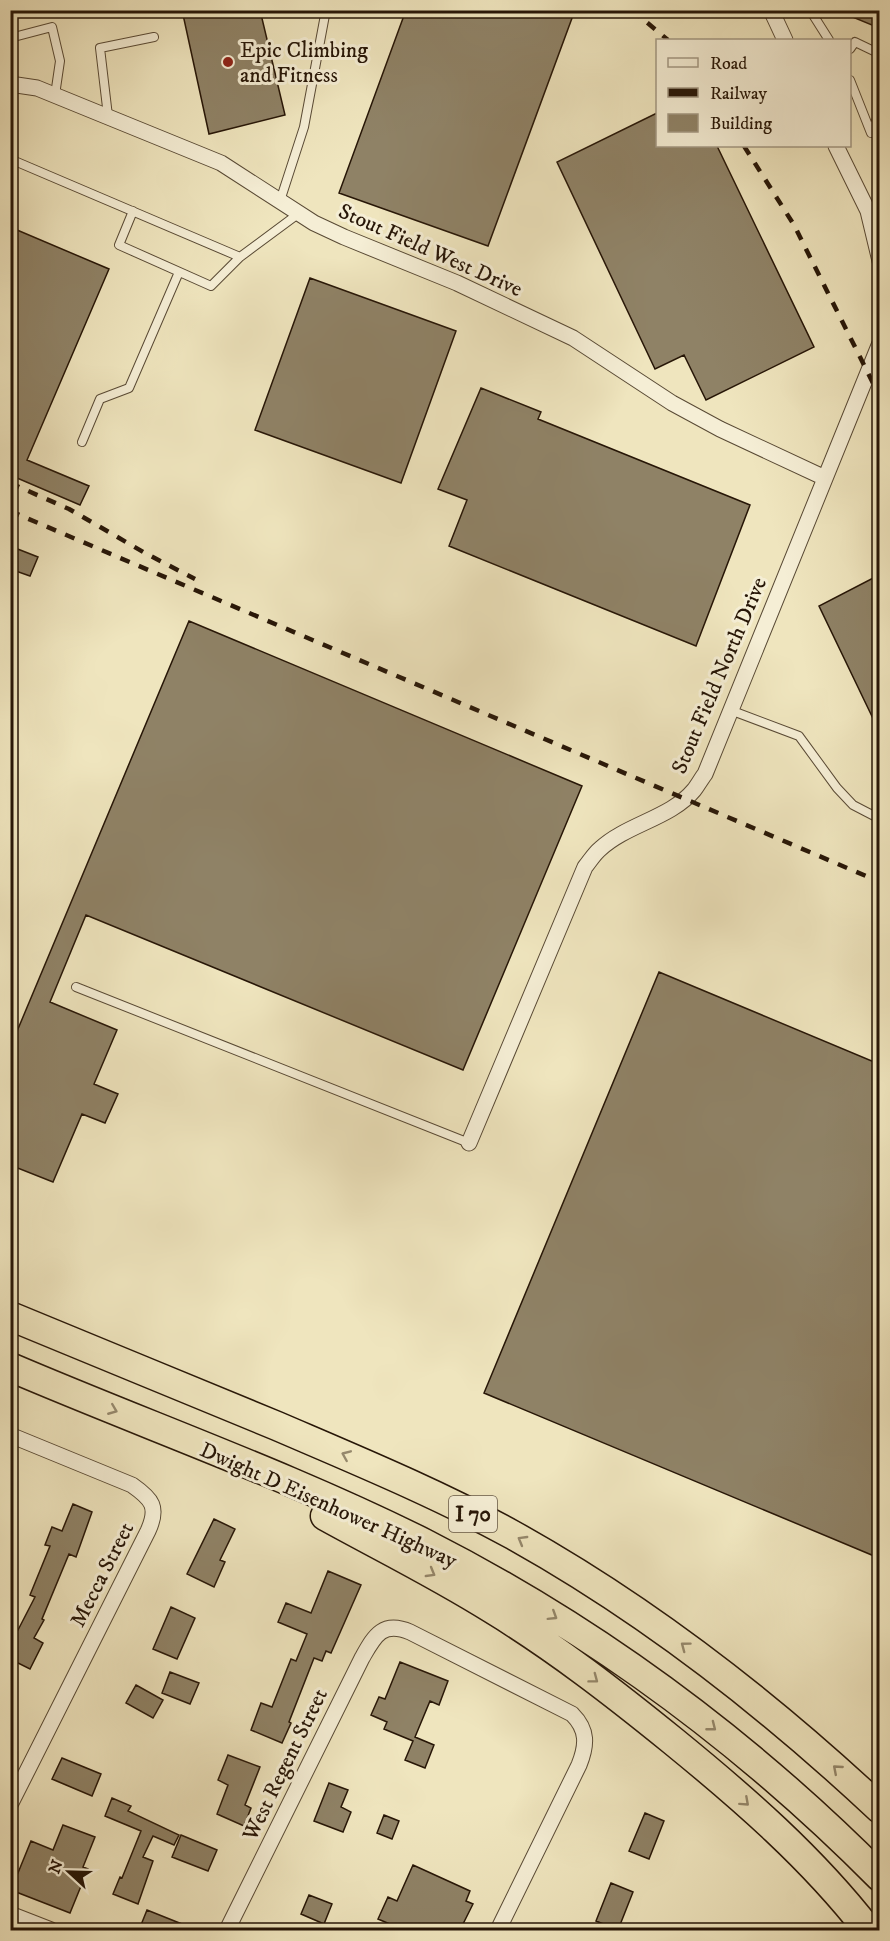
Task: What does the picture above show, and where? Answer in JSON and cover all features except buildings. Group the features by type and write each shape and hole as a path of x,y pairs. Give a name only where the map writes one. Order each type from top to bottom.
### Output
{"highway":[{"name":"I 70","path":"10,1316 381,1470 511,1534 595,1585 681,1643 789,1727 879,1809"},
{"name":"Dwight D Eisenhower Highway","path":"10,1367 350,1508 423,1543 516,1593 664,1690 757,1763 835,1833 879,1877"},
{"path":"198,1444 493,1609 576,1665 692,1756 772,1826 836,1890 868,1930"}],"street":[{"path":"771,10 785,39"},
{"name":"Stout Field West Drive","path":"10,84 37,88 221,163 298,214 344,237 483,294 573,339 672,403 720,429 825,478"},
{"path":"836,147 868,212 879,254"},
{"name":"Stout Field North Drive","path":"469,1143 585,867 599,849 670,809 694,790 705,774 879,343"},
{"name":"Mecca Street","path":"10,1435 132,1485 147,1496 154,1512 153,1521 10,1805"},
{"name":"West Regent Street","path":"227,1930 362,1658 375,1636 385,1629 392,1628 410,1632 572,1714 586,1736 585,1752 498,1930"},
{"path":"10,1914 51,1930"}],"lane":[{"path":"810,10 828,39"},
{"path":"280,201 304,127 325,15"},
{"path":"10,38 52,27 60,61 55,95"},
{"path":"108,116 100,48 154,37"},
{"path":"851,47 855,42 879,54"},
{"path":"851,85 871,133 879,112"},
{"path":"10,159 240,257"},
{"path":"133,211 119,245 211,286 240,257 298,214"},
{"path":"82,442 100,399 129,388 179,272"},
{"path":"730,710 799,736 837,788 853,805 879,819"},
{"path":"76,987 469,1143"}],"railway":[{"path":"632,10 667,39"},
{"path":"745,147 794,225 880,397"},
{"path":"10,483 69,509 195,579"},
{"path":"10,511 880,882"}],"place":[{"name":"Epic Climbing and Fitness","path":"228,62"}]}
